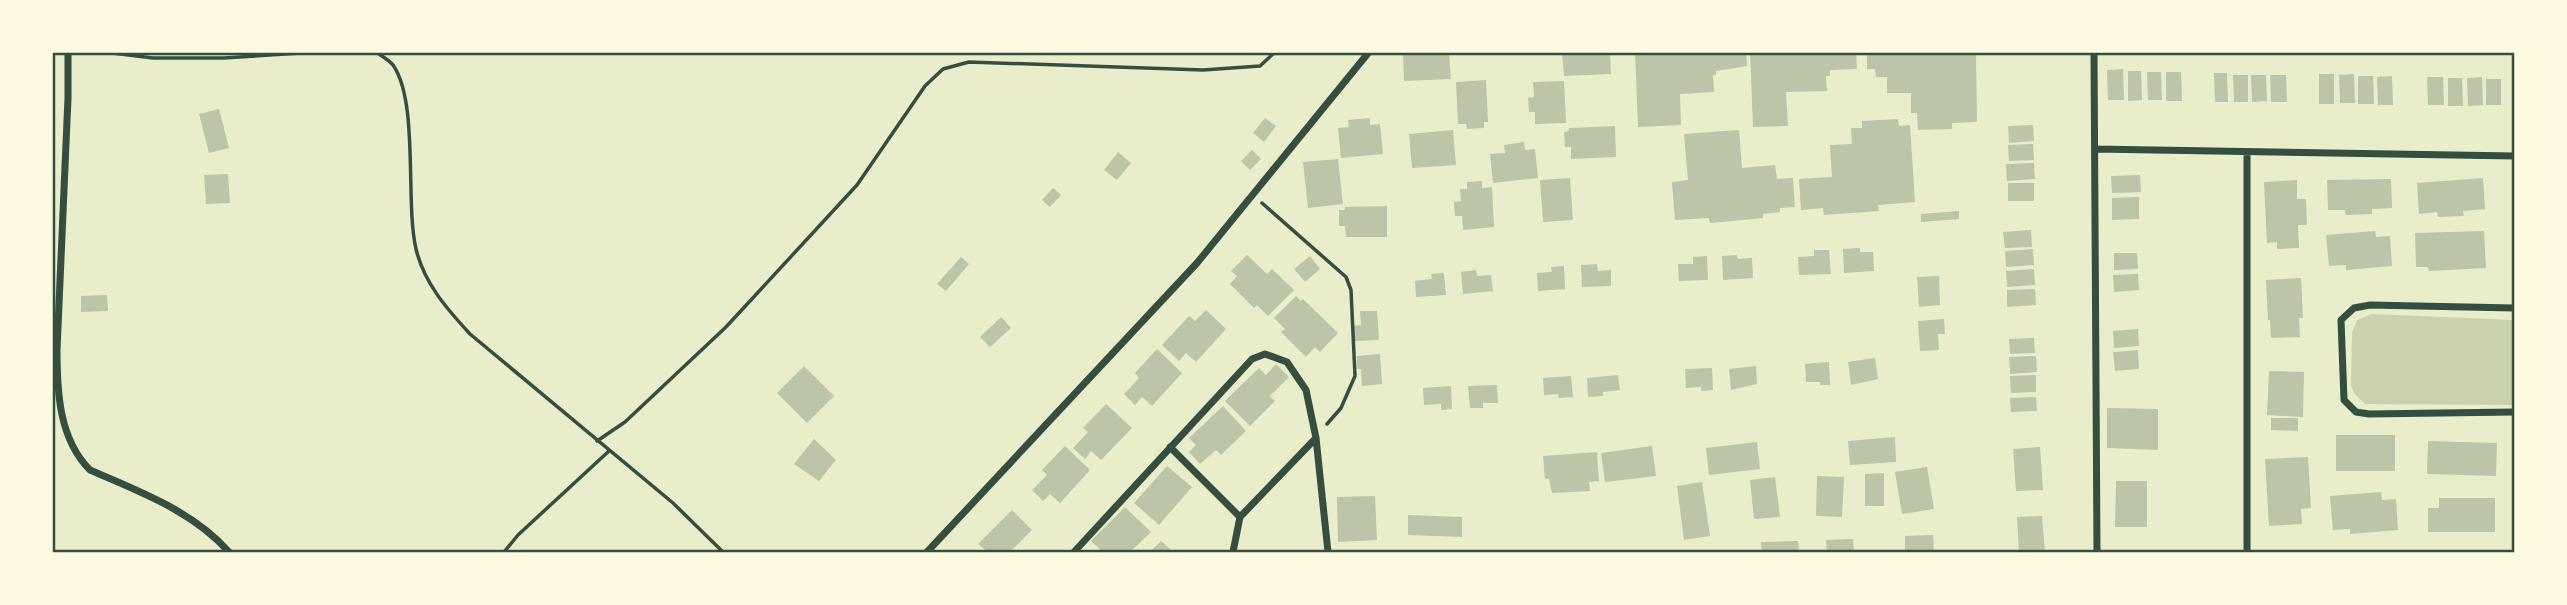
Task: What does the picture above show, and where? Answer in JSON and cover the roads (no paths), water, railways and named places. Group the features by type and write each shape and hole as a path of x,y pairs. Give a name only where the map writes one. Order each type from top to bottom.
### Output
{"street":[{"path":"68,52 67,138 57,350 57,380 67,436 78,457 90,470 195,521 229,552"},
{"path":"926,552 1197,263 1369,52"},
{"path":"2094,52 2097,552"},
{"path":"2095,149 2515,156"},
{"path":"2247,152 2247,552"},
{"path":"2515,308 2378,304 2354,308 2341,320 2344,400 2356,412 2515,412"},
{"path":"1074,552 1252,359 1265,354 1287,362 1306,390 1316,438 1328,552"},
{"path":"1233,552 1240,517 1316,438"},
{"path":"1170,447 1240,517"}]}
